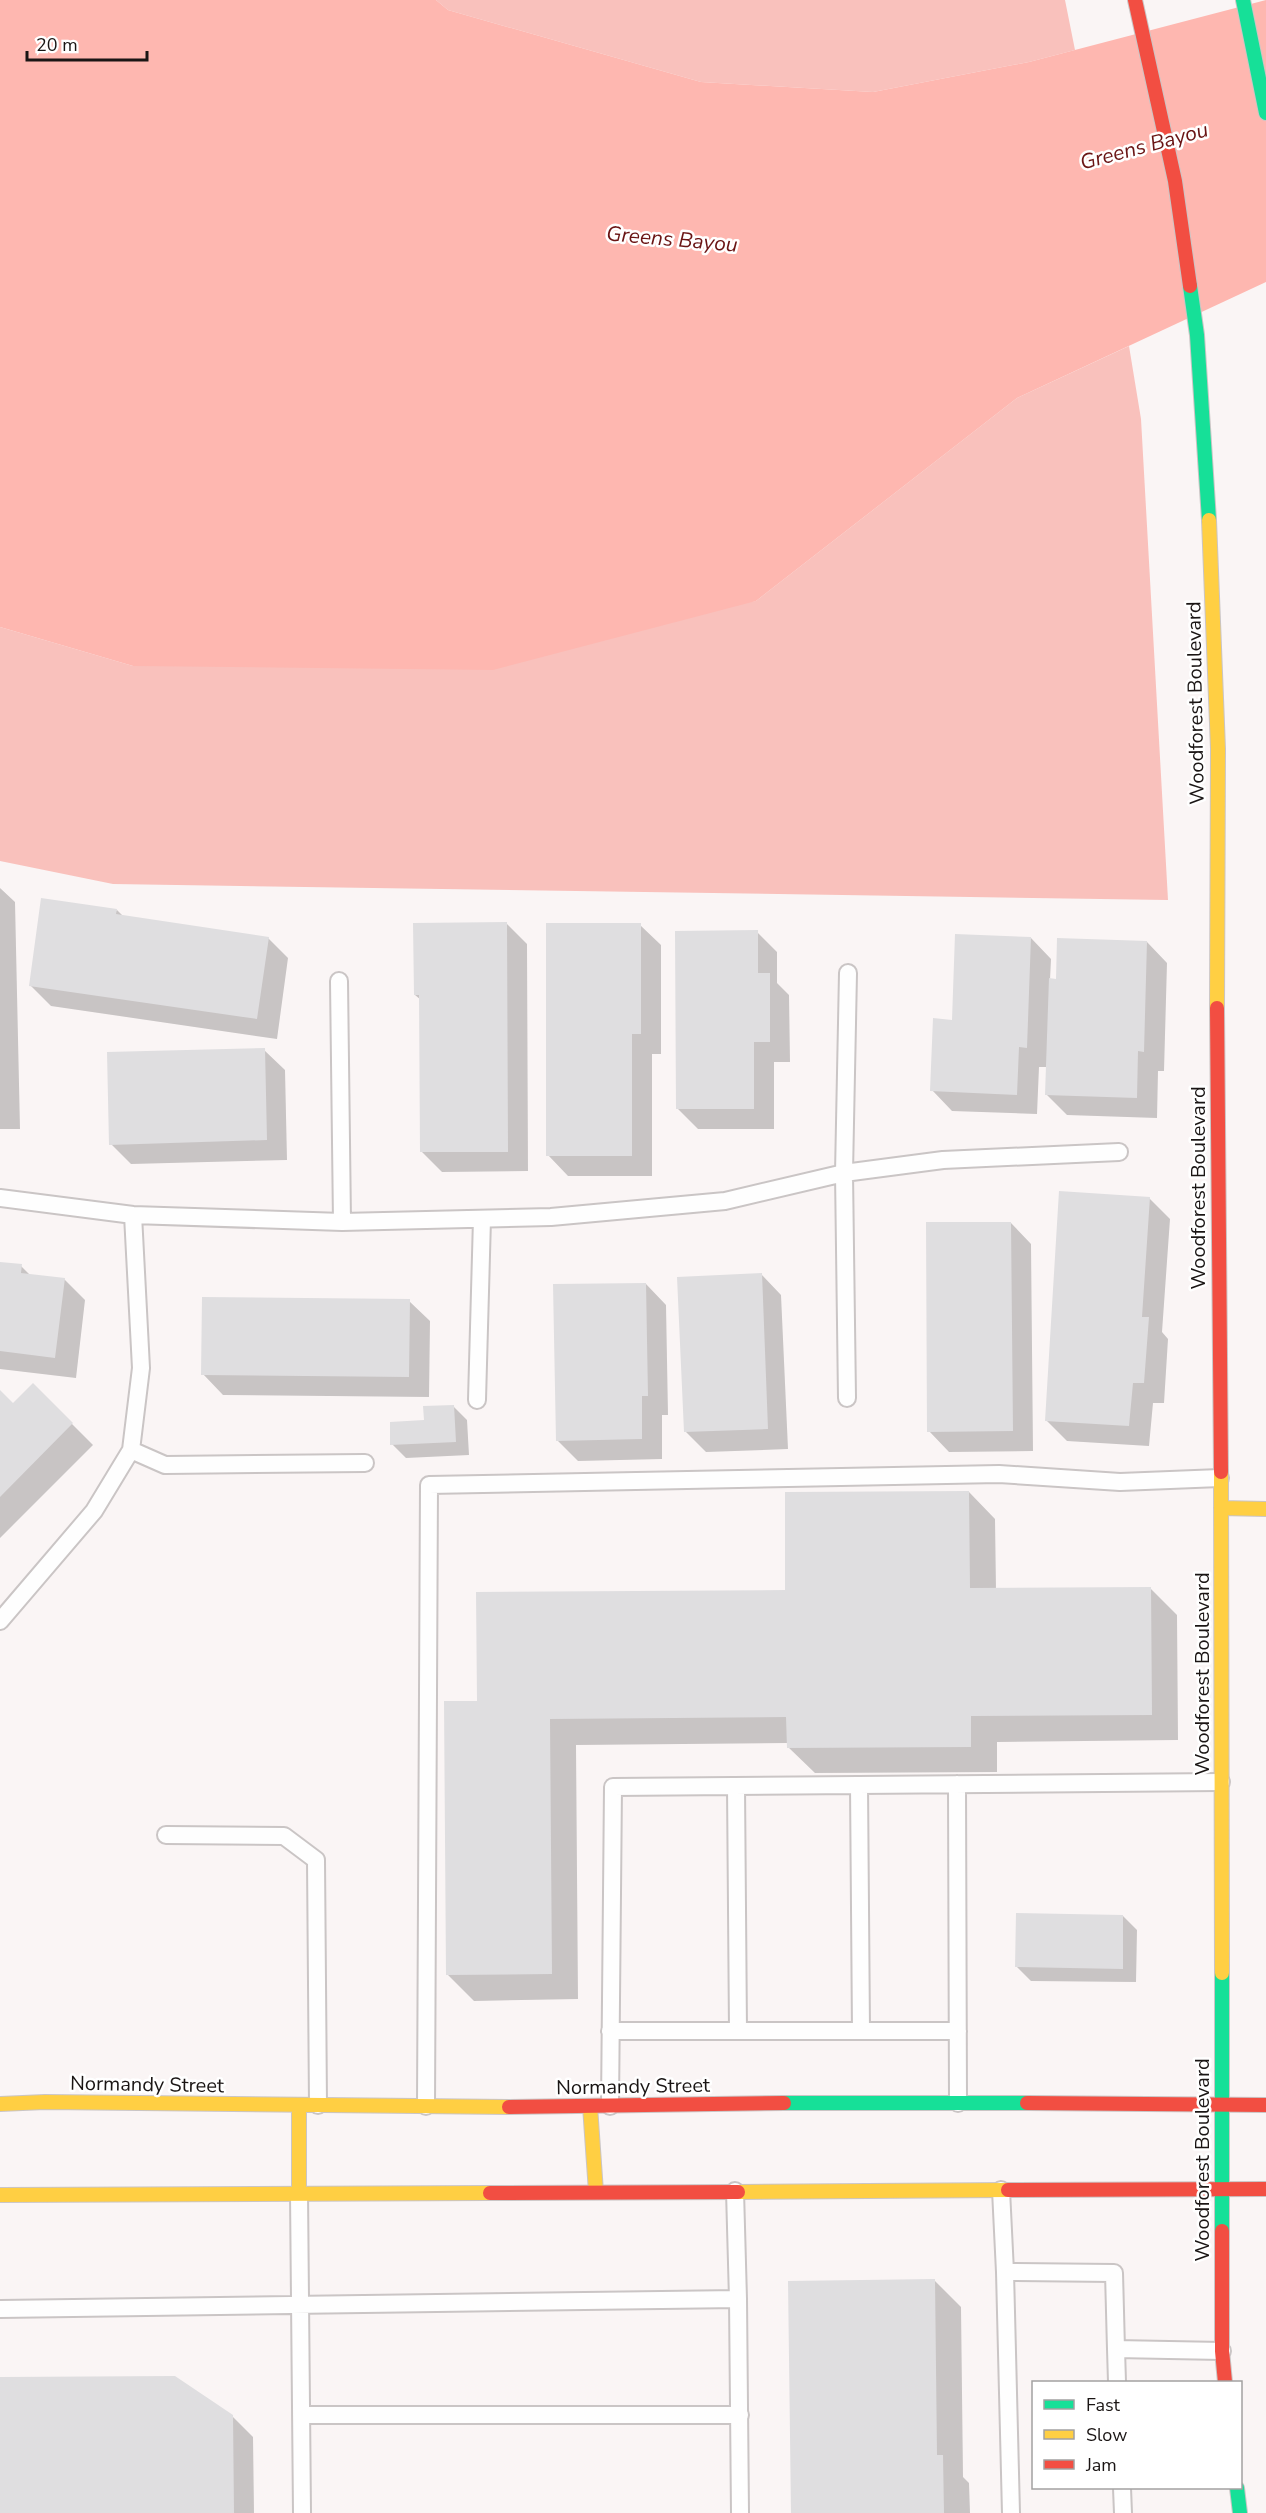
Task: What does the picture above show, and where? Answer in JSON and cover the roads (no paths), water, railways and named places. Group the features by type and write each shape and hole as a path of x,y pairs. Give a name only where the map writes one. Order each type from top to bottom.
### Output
{"main road":[{"name":"Woodforest Boulevard","path":"1135,0 1174,181 1197,334 1209,511 1218,749 1216,1134 1221,1478 1222,2351 1225,2381"},
{"path":"1242,0 1266,113"},
{"path":"1221,1508 1266,1509"},
{"name":"Normandy Street","path":"0,2104 45,2102 610,2106 858,2102 1266,2105"},
{"path":"298,2193 299,2105"},
{"path":"590,2106 596,2192"},
{"path":"0,2194 1266,2189"},
{"path":"1237,2489 1240,2513"}],"lane":[{"path":"847,1398 844,1173 848,973"},
{"path":"339,981 342,1222"},
{"path":"0,1198 133,1215 342,1222 551,1217 725,1201 844,1173 943,1160 1119,1152"},
{"path":"0,1621 94,1511 131,1450 141,1368 133,1215"},
{"path":"477,1400 482,1219"},
{"path":"131,1450 165,1465 365,1463"},
{"path":"426,2106 429,1485 999,1474 1120,1482 1221,1478"},
{"path":"610,2106 613,1787 1221,1782"},
{"path":"957,1784 958,2103"},
{"path":"860,1785 861,2031"},
{"path":"736,1786 738,2031"},
{"path":"166,1835 284,1836 316,1860 318,2105"},
{"path":"610,2031 958,2031"},
{"path":"1001,2190 1011,2513"},
{"path":"735,2191 740,2513"},
{"path":"298,2193 302,2513"},
{"path":"1005,2272 1114,2273 1117,2381"},
{"path":"0,2309 738,2298"},
{"path":"1116,2349 1222,2351"},
{"path":"301,2415 740,2415"},
{"path":"1122,2489 1123,2513"}],"water":[{"name":"Greens Bayou","path":"0,0 436,0 448,10 701,82 873,92 1029,62 1266,0 1266,282 1017,398 756,601 493,670 133,666 0,627"}]}
